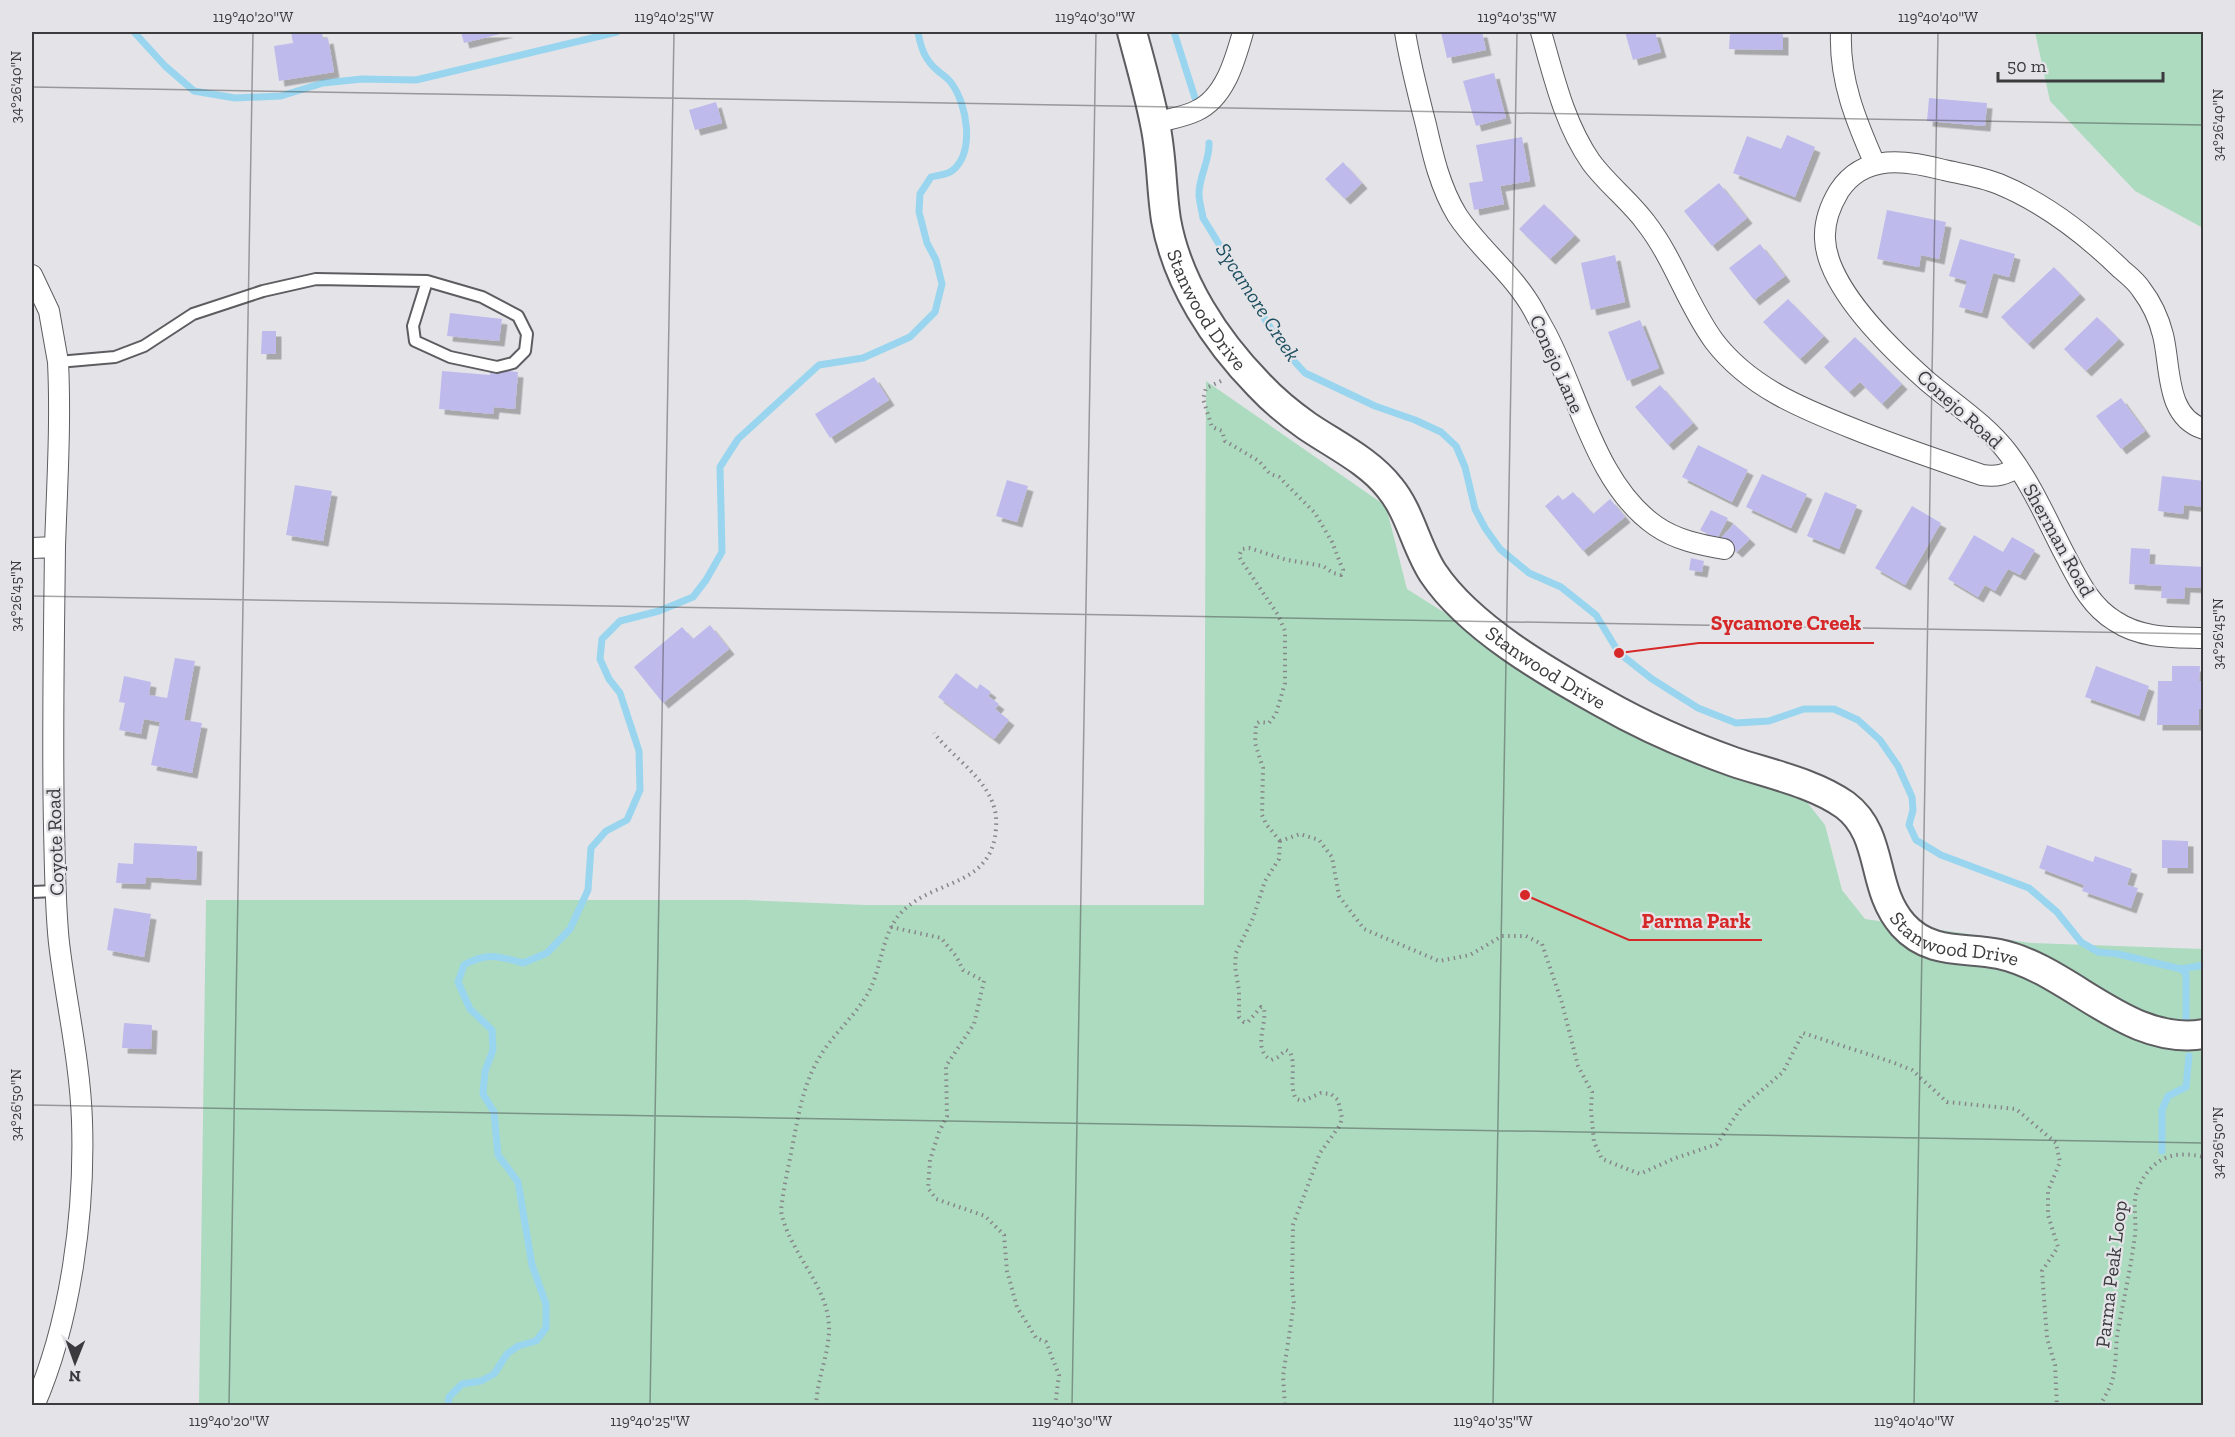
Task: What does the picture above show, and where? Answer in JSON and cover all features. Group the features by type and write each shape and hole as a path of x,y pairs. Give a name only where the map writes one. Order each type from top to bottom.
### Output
{"main road":[{"name":"Stanwood Drive","path":"1132,32 1155,123 1167,221 1178,260 1192,294 1208,322 1248,374 1292,415 1358,459 1383,480 1397,497 1425,559 1439,582 1466,611 1494,634 1572,685 1637,722 1689,746 1818,791 1850,809 1864,826 1873,844 1883,890 1891,909 1905,927 1922,941 1946,949 1987,952 2013,958 2039,969 2096,1003 2144,1027 2171,1036 2204,1034"}],"street":[{"path":"1155,123 1195,112 1213,100 1225,81 1243,32"},
{"name":"Conejo Lane","path":"1405,32 1418,96 1445,192 1472,235 1504,269 1530,304 1552,343 1584,424 1619,489 1636,509 1656,526 1680,539 1724,549"},
{"name":"Conejo Road","path":"1541,32 1563,110 1579,144 1593,165 1646,223 1670,260 1695,312 1715,342 1739,368 1768,390 1800,408 1886,442 1982,475 1995,477 2007,474 2018,467 1989,432 1926,380 1872,328 1847,294 1830,263 1825,241 1826,217 1842,187 1860,171 1875,164 1911,162 1997,183 2022,195 2068,223 2110,258 2140,287 2154,310 2163,334 2175,403 2189,423 2204,429"},
{"path":"1841,32 1840,51 1845,87 1875,164"},
{"name":"Coyote Road","path":"32,275 49,311 58,362 53,786 56,891 59,943 78,1068 82,1120 82,1182 77,1243 53,1353 34,1406"},
{"name":"Sherman Road","path":"2018,467 2078,582 2098,608 2115,621 2134,631 2155,636 2204,638"},
{"path":"32,548 55,547"}],"lane":[{"path":"58,362 115,357 144,346 193,314 264,291 316,279 427,281 482,297 518,316 527,334 525,351 513,363 497,367 450,357 415,341 413,326 427,281"},
{"path":"32,892 56,891"}],"path":[{"path":"1248,374 1206,387 1203,399 1212,427 1222,431 1225,441 1259,461 1270,474 1279,477 1315,513 1332,542 1343,570 1341,575 1338,575 1323,567 1287,560 1250,548 1242,549 1240,552 1241,560 1282,621 1285,631 1285,683 1273,720 1269,723 1256,724 1256,743 1263,768 1263,819 1280,841 1277,863 1265,881 1253,918 1236,953 1234,966 1239,991 1239,1017 1244,1022 1248,1022 1257,1010 1261,1007 1264,1009 1261,1037 1264,1055 1271,1060 1286,1050 1290,1052 1293,1067 1292,1092 1296,1099 1303,1101 1321,1093 1331,1094 1338,1100 1342,1118 1340,1125 1320,1153 1293,1225 1294,1303 1283,1376 1285,1406"},
{"path":"816,1406 817,1389 830,1331 820,1290 783,1223 781,1211 803,1090 811,1070 824,1050 861,1005 872,985 891,927 908,906 981,866 991,850 996,828 994,806 985,789 972,772 945,747 934,733"},
{"path":"1280,841 1300,834 1319,840 1332,857 1339,896 1364,929 1439,961 1470,955 1502,936 1526,936 1542,944 1562,1003 1578,1066 1592,1092 1594,1142 1602,1159 1640,1174 1717,1144 1741,1108 1783,1072 1803,1034 1879,1057 1912,1070 1947,1102 2016,1109 2056,1143 2060,1162 2048,1191 2048,1215 2058,1247 2042,1271 2047,1338 2055,1365 2056,1406"},
{"path":"891,927 941,938 957,956 963,970 984,981 974,1024 946,1066 947,1116 930,1160 928,1188 936,1198 985,1216 1004,1235 1007,1271 1021,1316 1036,1338 1046,1342 1056,1366 1059,1385 1055,1406"},
{"name":"Parma Peak Loop","path":"2100,1406 2113,1380 2118,1332 2129,1278 2136,1222 2133,1201 2139,1185 2152,1167 2170,1155 2187,1153 2204,1157"}],"green space":[{"path":"2035,32 2203,32 2203,228 2135,191 2050,101"},
{"path":"1206,381 1386,506 1407,589 1573,694 1799,792 1825,825 1842,890 1865,919 2031,943 2203,949 2203,1405 199,1406 206,900 746,900 865,905 1204,905"}],"building":[{"path":"291,32 322,32 323,39 328,38 334,72 279,81 274,46 293,43"},
{"path":"461,32 508,32 464,43"},
{"path":"1441,32 1482,32 1486,50 1447,58"},
{"path":"1625,32 1655,32 1661,52 1633,60"},
{"path":"1730,32 1783,32 1783,50 1729,49"},
{"path":"1494,73 1506,118 1476,126 1463,81"},
{"path":"1929,98 1987,103 1985,126 1927,121"},
{"path":"716,102 722,123 695,130 689,110"},
{"path":"1787,135 1815,147 1795,197 1733,173 1747,136 1781,149"},
{"path":"1522,137 1530,181 1500,186 1504,204 1474,210 1469,183 1483,181 1476,145"},
{"path":"1343,162 1362,183 1345,199 1325,179"},
{"path":"1719,183 1747,218 1712,246 1684,211"},
{"path":"1544,204 1575,235 1550,259 1519,229"},
{"path":"1887,210 1946,222 1939,259 1921,255 1919,267 1877,259"},
{"path":"1960,239 2015,254 2009,277 1993,273 1982,313 1959,307 1967,281 1949,276"},
{"path":"1760,244 1785,276 1754,300 1729,268"},
{"path":"1615,255 1625,302 1591,310 1581,263"},
{"path":"2054,267 2080,294 2028,344 2001,317"},
{"path":"1788,299 1824,336 1800,359 1763,322"},
{"path":"450,313 502,319 499,341 447,336"},
{"path":"2097,317 2119,339 2086,371 2064,349"},
{"path":"1640,320 1659,368 1627,381 1608,332"},
{"path":"262,331 276,331 276,354 261,354"},
{"path":"1855,337 1902,384 1882,404 1860,382 1849,392 1824,367"},
{"path":"490,369 518,372 515,409 494,407 493,414 439,409 442,371 490,375"},
{"path":"874,377 889,400 830,438 815,414"},
{"path":"1660,385 1693,423 1668,445 1635,407"},
{"path":"2121,398 2145,431 2121,449 2096,416"},
{"path":"1698,445 1748,470 1732,502 1682,477"},
{"path":"1762,474 1807,494 1791,528 1746,507"},
{"path":"2162,476 2204,481 2204,507 2184,505 2183,514 2158,511"},
{"path":"1007,480 1028,486 1017,522 996,516"},
{"path":"295,485 332,491 323,541 286,535"},
{"path":"1573,492 1593,514 1610,499 1625,517 1583,551 1545,506 1558,495 1563,500"},
{"path":"1825,492 1857,505 1839,549 1807,536"},
{"path":"1912,506 1941,523 1905,585 1875,568"},
{"path":"1711,510 1728,518 1717,539 1700,530"},
{"path":"1734,524 1750,539 1737,552 1721,538"},
{"path":"1974,535 2003,552 2012,537 2035,550 2020,575 2008,569 1995,591 1985,585 1978,597 1948,579"},
{"path":"2131,548 2150,549 2149,564 2204,567 2204,588 2185,587 2184,599 2161,598 2162,586 2129,584"},
{"path":"1691,558 1704,561 1702,572 1689,570"},
{"path":"710,625 729,649 663,703 634,667 682,627 693,639"},
{"path":"175,658 195,661 184,720 202,723 192,773 151,765 160,722 144,719 141,734 119,730 125,703 119,702 124,676 151,682 149,695 167,698"},
{"path":"2096,666 2149,686 2139,716 2085,697"},
{"path":"2172,666 2200,666 2199,681 2204,681 2204,709 2199,709 2199,725 2157,725 2158,681 2172,681"},
{"path":"956,673 977,689 980,684 991,692 988,696 999,704 995,709 1009,720 994,739 938,697"},
{"path":"2162,840 2188,841 2188,868 2162,868"},
{"path":"134,843 197,846 196,880 146,877 145,884 116,883 118,863 133,864"},
{"path":"2047,845 2093,862 2095,856 2132,869 2127,885 2138,888 2131,908 2082,891 2084,885 2039,868"},
{"path":"114,908 151,914 144,957 107,950"},
{"path":"124,1023 152,1025 151,1049 122,1048"}],"waterway":[{"path":"134,32 165,66 194,91 235,98 281,96 323,83 362,79 416,80 617,32"},
{"path":"448,1406 449,1397 462,1384 481,1381 494,1374 507,1354 518,1346 536,1341 546,1328 546,1304 532,1265 518,1182 498,1155 494,1112 483,1094 485,1071 493,1050 492,1030 470,1009 458,982 464,965 479,958 499,957 523,963 547,953 570,929 588,890 591,848 606,831 627,820 640,790 639,751 620,693 609,679 600,659 602,639 620,621 659,611 693,597 706,580 722,552 720,467 738,439 819,365 863,358 910,337 935,312 942,284 936,260 927,243 919,212 920,194 931,177 951,172 960,162 964,152 966,128 965,115 957,93 949,80 927,58 918,32"},
{"name":"Sycamore Creek","path":"1174,32 1195,98"},
{"name":"Sycamore Creek","path":"1209,143 1208,156 1199,187 1203,218 1284,350 1305,373 1375,406 1441,432 1456,446 1465,467 1475,509 1500,549 1529,573 1561,587 1596,615 1619,653 1652,679 1698,708 1736,723 1769,721 1804,709 1834,709 1858,720 1880,740 1898,766 1912,797 1913,810 1909,825 1916,840 1941,855 2029,888 2057,912 2081,942 2098,952 2118,954 2181,969 2204,965"},
{"path":"2181,969 2186,974 2186,1020"},
{"path":"2162,1151 2162,1110 2168,1096 2186,1087 2189,1056"}],"place":[{"name":"Sycamore Creek","path":"1619,653"},
{"name":"Parma Park","path":"1525,895"}]}
